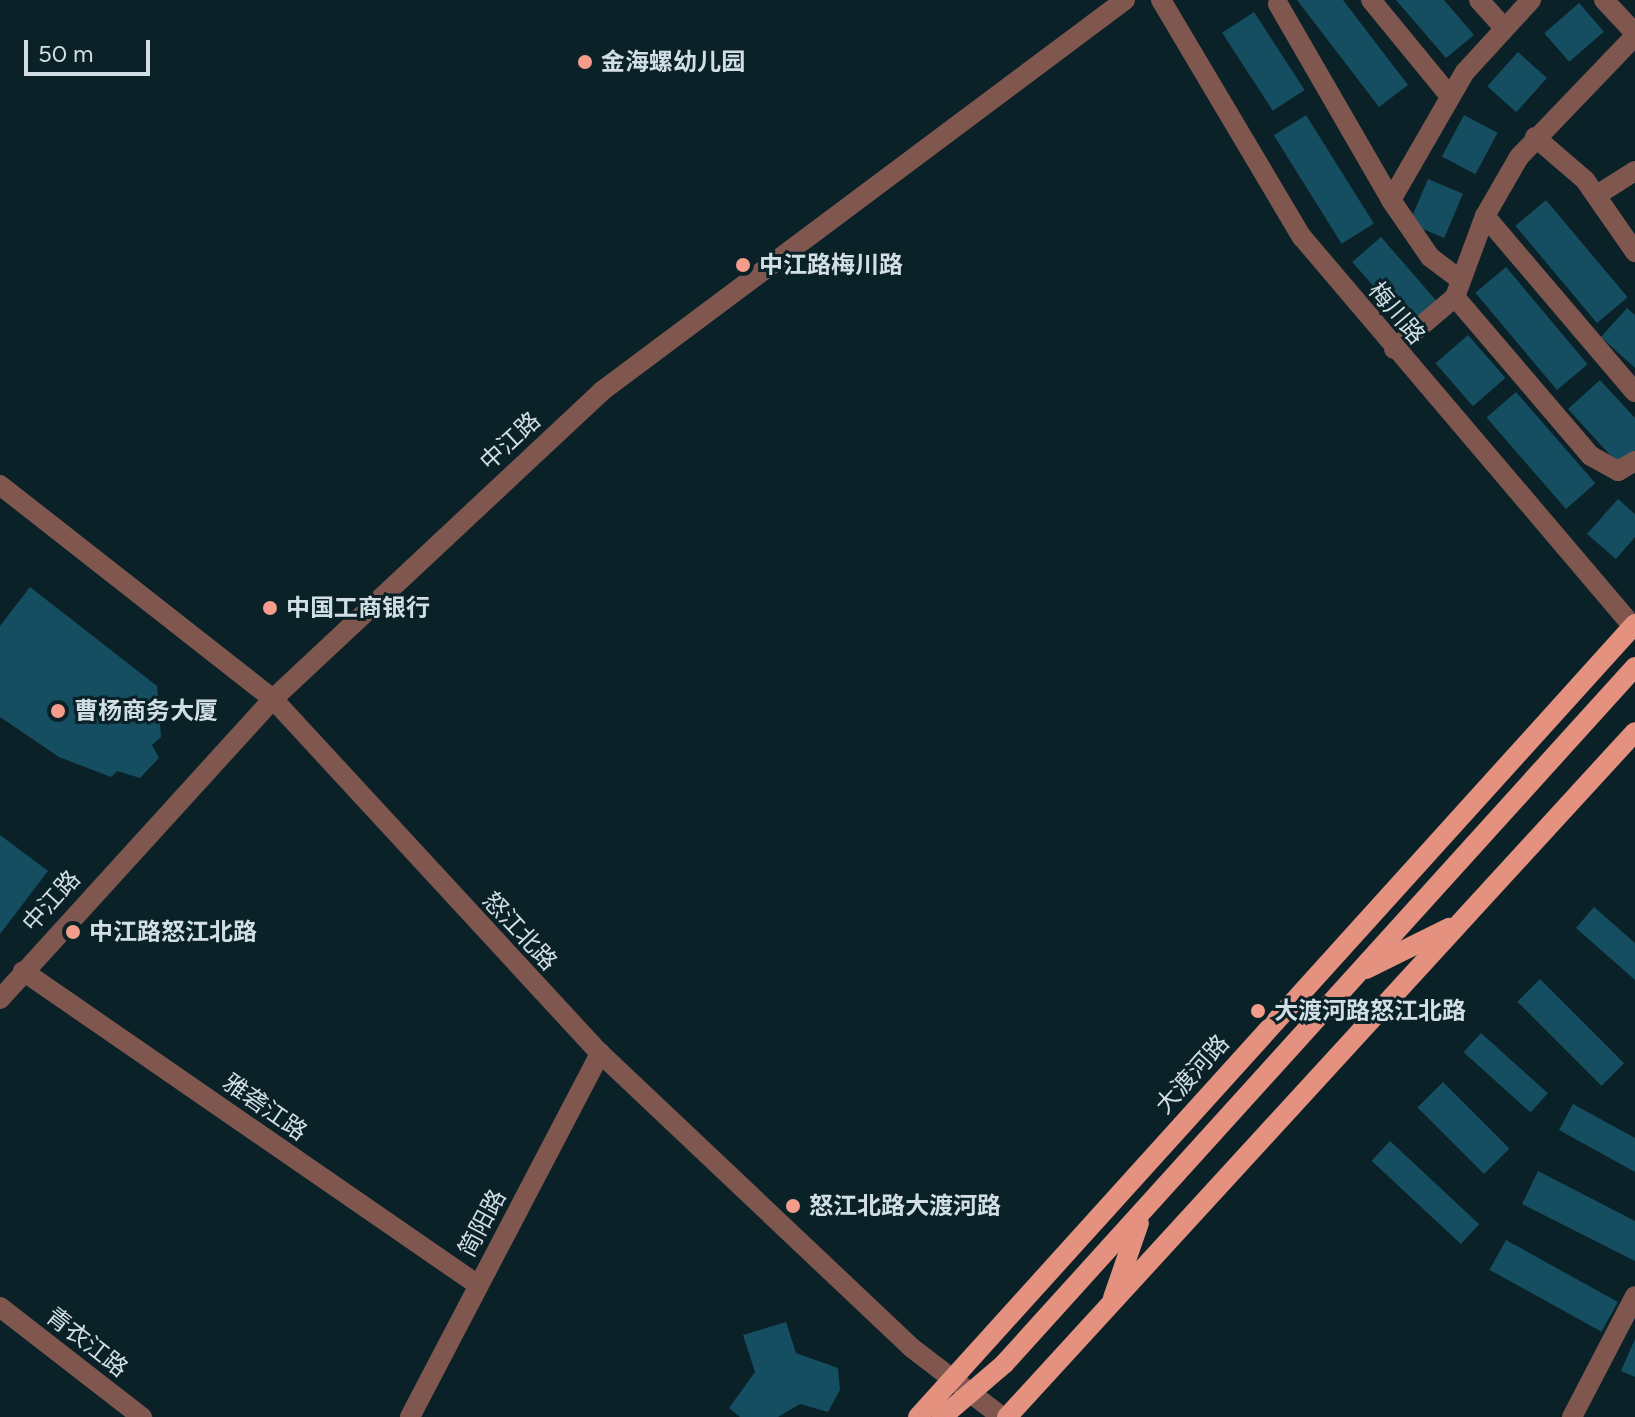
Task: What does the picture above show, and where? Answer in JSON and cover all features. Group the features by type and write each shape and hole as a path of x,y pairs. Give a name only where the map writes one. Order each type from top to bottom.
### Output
{"main road":[{"name":"大渡河路","path":"918,1417 1634,626"},
{"path":"942,1417 1004,1364 1635,667"},
{"path":"1004,1417 1110,1306 1635,732"},
{"path":"1355,974 1461,923"},
{"path":"1110,1306 1143,1211"}],"street":[{"name":"中江路","path":"0,999 273,699 602,391 1125,0"},
{"name":"梅川路","path":"1161,0 1302,237 1394,349 1634,626"},
{"path":"1371,0 1449,95"},
{"path":"1479,0 1503,27"},
{"path":"1391,200 1449,95 1503,27 1531,0"},
{"path":"1394,349 1457,289 1485,216 1535,137 1635,35 1604,0"},
{"path":"1278,4 1391,200 1430,257 1597,462 1618,471 1635,461"},
{"path":"1535,137 1597,195 1635,252"},
{"path":"1597,195 1635,171"},
{"path":"1485,216 1635,392"},
{"name":"怒江北路","path":"0,485 273,699 600,1053 950,1380 1004,1417"},
{"name":"雅砻江路","path":"23,971 478,1285"},
{"name":"简阳路","path":"410,1417 600,1053"},
{"path":"1572,1417 1628,1323 1635,1296"},
{"name":"青衣江路","path":"0,1307 142,1417"}],"building":[{"path":"1297,0 1343,0 1408,85 1379,107"},
{"path":"1396,0 1444,0 1474,35 1446,58"},
{"path":"1579,3 1604,32 1569,62 1544,33"},
{"path":"1254,12 1305,90 1273,111 1222,33"},
{"path":"1518,52 1547,78 1516,112 1487,86"},
{"path":"1306,115 1374,224 1342,244 1274,135"},
{"path":"1464,115 1498,133 1475,174 1442,156"},
{"path":"1428,179 1463,194 1444,238 1409,223"},
{"path":"1546,200 1628,297 1597,323 1515,226"},
{"path":"1381,237 1438,303 1409,328 1352,262"},
{"path":"1506,267 1588,364 1557,390 1475,293"},
{"path":"1627,308 1635,315 1635,368 1601,337"},
{"path":"1468,335 1505,378 1473,406 1436,363"},
{"path":"1600,380 1635,418 1635,454 1621,467 1568,409"},
{"path":"1516,392 1595,483 1566,509 1487,418"},
{"path":"1618,499 1635,514 1635,537 1616,559 1587,534"},
{"path":"30,587 157,686 161,737 152,745 159,758 140,778 117,771 111,777 59,757 0,717 0,626"},
{"path":"0,835 48,871 0,934"},
{"path":"1594,907 1635,943 1635,980 1576,928"},
{"path":"1540,979 1624,1063 1602,1086 1517,1002"},
{"path":"1481,1033 1548,1093 1530,1113 1464,1052"},
{"path":"1443,1082 1509,1148 1484,1174 1418,1107"},
{"path":"1573,1104 1635,1138 1635,1172 1559,1130"},
{"path":"1390,1141 1479,1224 1461,1244 1372,1161"},
{"path":"1538,1171 1635,1221 1635,1261 1522,1204"},
{"path":"1506,1240 1618,1302 1601,1332 1490,1270"},
{"path":"786,1322 796,1353 838,1368 840,1390 828,1412 800,1404 778,1417 740,1417 729,1408 755,1372 743,1335"},
{"path":"1635,1339 1635,1377 1621,1371"}],"place":[{"name":"金海螺幼儿园","path":"585,62"},
{"name":"中江路梅川路","path":"743,265"},
{"name":"中国工商银行","path":"270,608"},
{"name":"曹杨商务大厦","path":"58,711"},
{"name":"中江路怒江北路","path":"73,932"},
{"name":"大渡河路怒江北路","path":"1258,1011"},
{"name":"怒江北路大渡河路","path":"793,1206"}]}
